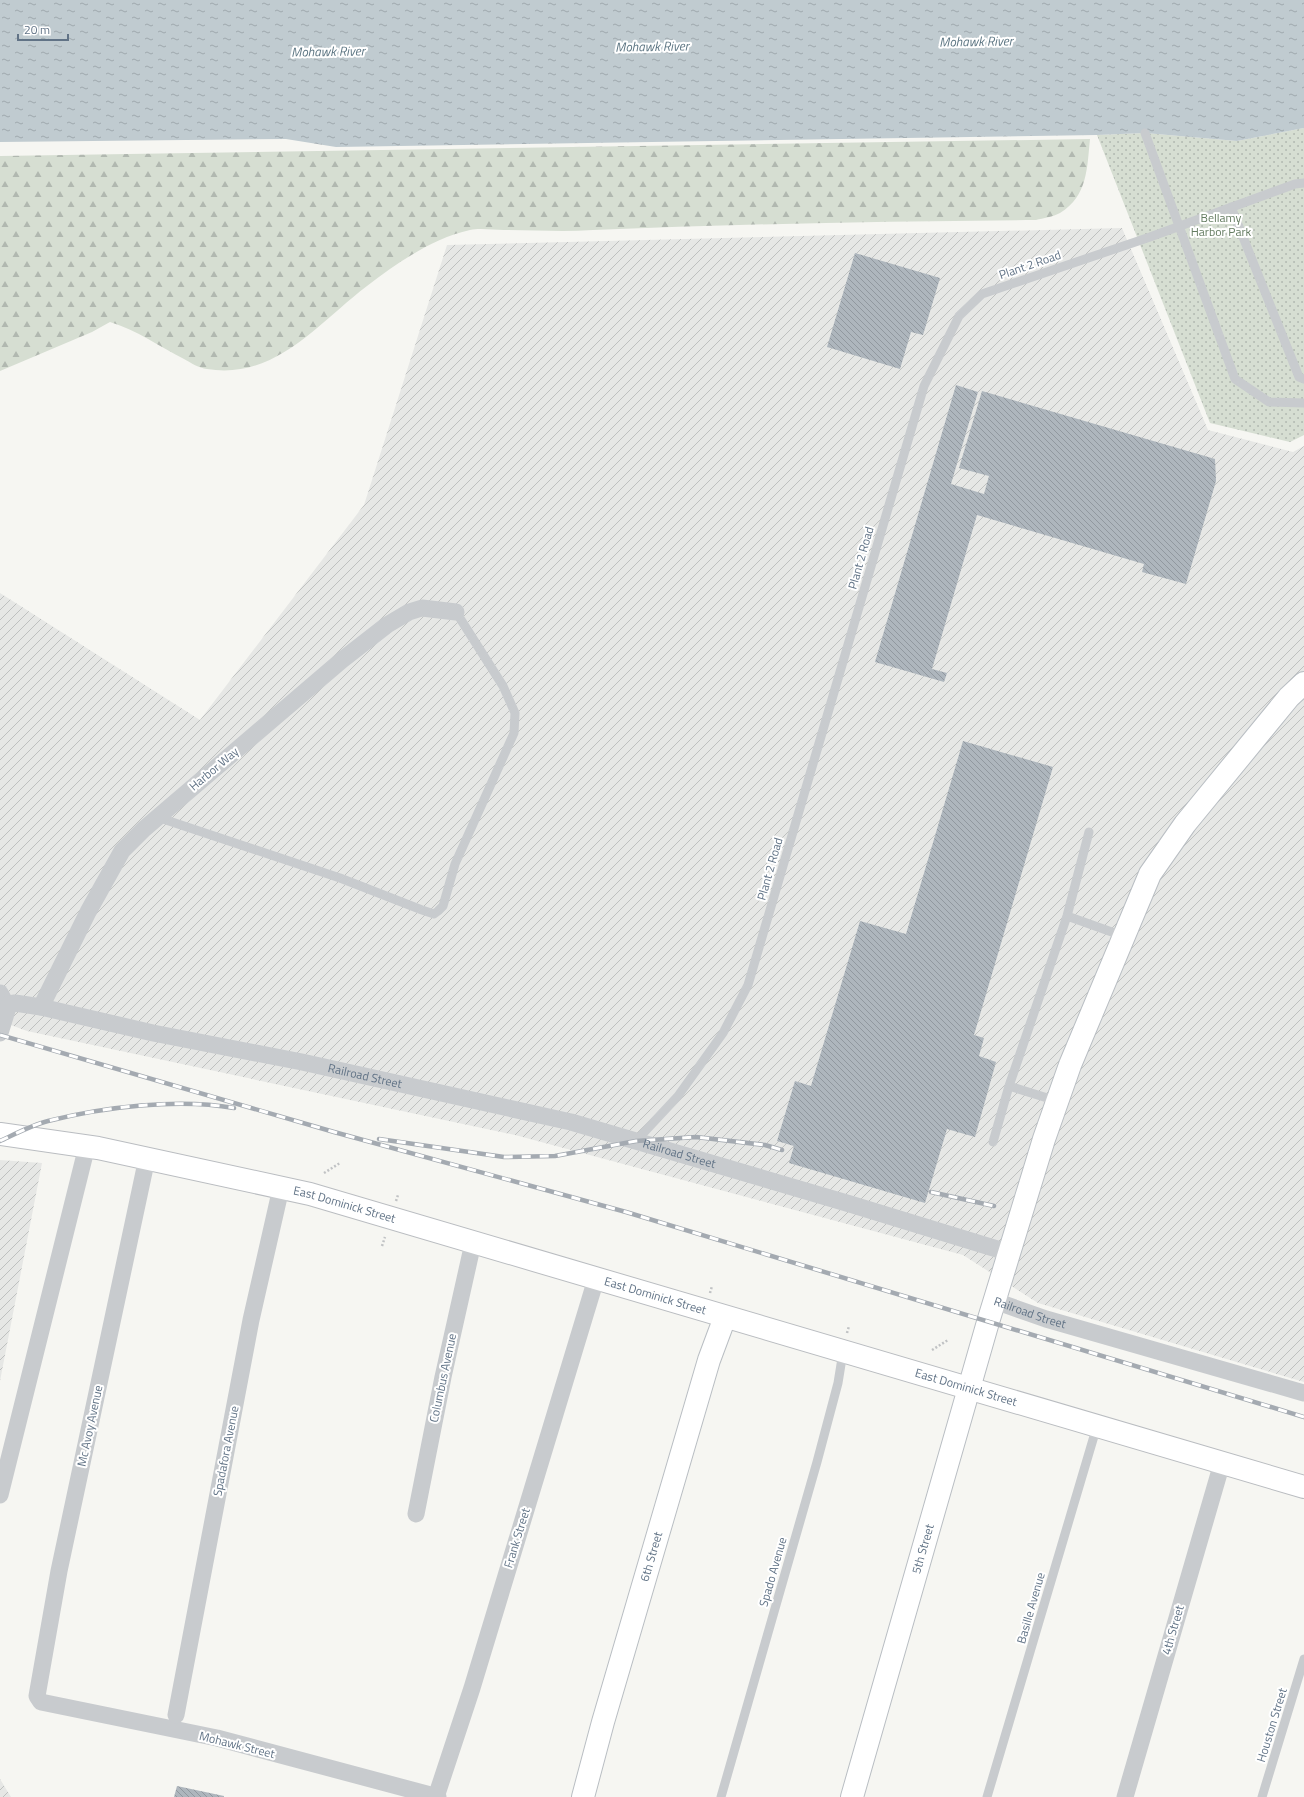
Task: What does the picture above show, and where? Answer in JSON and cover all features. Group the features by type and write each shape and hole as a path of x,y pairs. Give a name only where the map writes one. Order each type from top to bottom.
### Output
{"street":[{"name":"Harbor Way","path":"41,1007 88,912 122,852 144,829 336,665 386,625 409,612 422,608 456,612"},
{"path":"1010,1253 1044,1139 1070,1065 1150,874 1200,806 1289,697 1304,683"},
{"name":"Railroad Street","path":"0,1033 4,1001 9,1004 15,1003 41,1007 154,1033 302,1062 563,1120 850,1204 1010,1253 995,1301 1046,1319 1304,1393"},
{"name":"East Dominick Street","path":"0,1134 87,1146 310,1194 1304,1487"},
{"path":"0,1495 87,1146"},
{"name":"Mc Avoy Avenue","path":"37,1696 59,1571 147,1158"},
{"name":"Spadafora Avenue","path":"176,1715 251,1320 281,1188"},
{"name":"Columbus Avenue","path":"416,1514 443,1377 473,1243"},
{"name":"Frank Street","path":"437,1797 472,1688 596,1279"},
{"name":"5th Street","path":"852,1797 995,1301"},
{"name":"6th Street","path":"583,1797 603,1722 709,1360 726,1317"},
{"name":"4th Street","path":"1124,1797 1222,1463"},
{"name":"Mohawk Street","path":"37,1696 41,1702 216,1738 437,1797"}],"lane":[{"path":"1144,133 1180,226 1235,379 1269,402 1304,403"},
{"name":"Plant 2 Road","path":"636,1142 678,1096 723,1033 748,985 924,386 959,316 982,294 1180,226 1294,184 1304,183"},
{"path":"1231,207 1299,377 1304,379"},
{"path":"157,817 340,878 422,910 434,914 438,912 443,906 455,864 514,733 515,713 503,686 456,612"},
{"path":"993,1142 1009,1086 1067,916 1089,832"},
{"path":"1067,916 1123,936"},
{"path":"1009,1086 1057,1102"},
{"name":"Spado Avenue","path":"721,1797 817,1462 838,1382 843,1352"},
{"name":"Basille Avenue","path":"987,1797 1097,1426"},
{"name":"Houston Street","path":"1262,1797 1304,1659"}],"path":[{"path":"324,1173 340,1163"},
{"path":"382,1246 385,1237"},
{"path":"932,1350 948,1340"}],"shaded area":[{"path":"1122,228 1208,430 1293,452 1304,446 1304,1382 1038,1303 963,1255 515,1135 27,1031 0,1021 0,593 200,720 364,505 447,245"},
{"path":"0,1160 42,1163 0,1381"},
{"path":"0,1779 11,1797 0,1797"}],"green space":[{"name":"Bellamy Harbor Park","path":"1304,128 1304,435 1290,442 1210,423 1097,135 1145,133 1237,141"},
{"path":"1090,139 1087,170 1081,189 1076,198 1060,213 1036,220 814,223 571,231 474,229 456,234 429,245 403,260 367,286 294,346 275,357 254,366 232,370 201,368 139,334 110,322 92,332 0,371 0,156"}],"water":[{"name":"Mohawk River","path":"0,0 1304,0 1304,128 1237,141 1145,133 336,147 286,139 0,142"}],"building":[{"path":"855,253 940,278 923,335 911,332 900,369 827,347"},
{"path":"956,385 978,392 951,484 984,494 989,476 959,468 982,391 1215,459 1216,481 1186,584 1142,572 1144,564 977,515 932,669 947,673 944,682 875,662"},
{"path":"963,741 1053,767 974,1035 984,1038 979,1056 996,1062 975,1137 947,1129 925,1203 789,1163 794,1146 777,1141 795,1081 811,1086 860,921 906,934"},
{"path":"177,1786 224,1796 224,1797 174,1797"}],"railway":[{"path":"0,1035 334,1132 626,1212 1304,1417"},
{"path":"0,1141 30,1127 48,1121 117,1108 165,1104 212,1105 234,1108"},
{"path":"379,1139 504,1157 555,1156 636,1141 696,1137 765,1145 782,1150"},
{"path":"931,1192 994,1206"}]}
